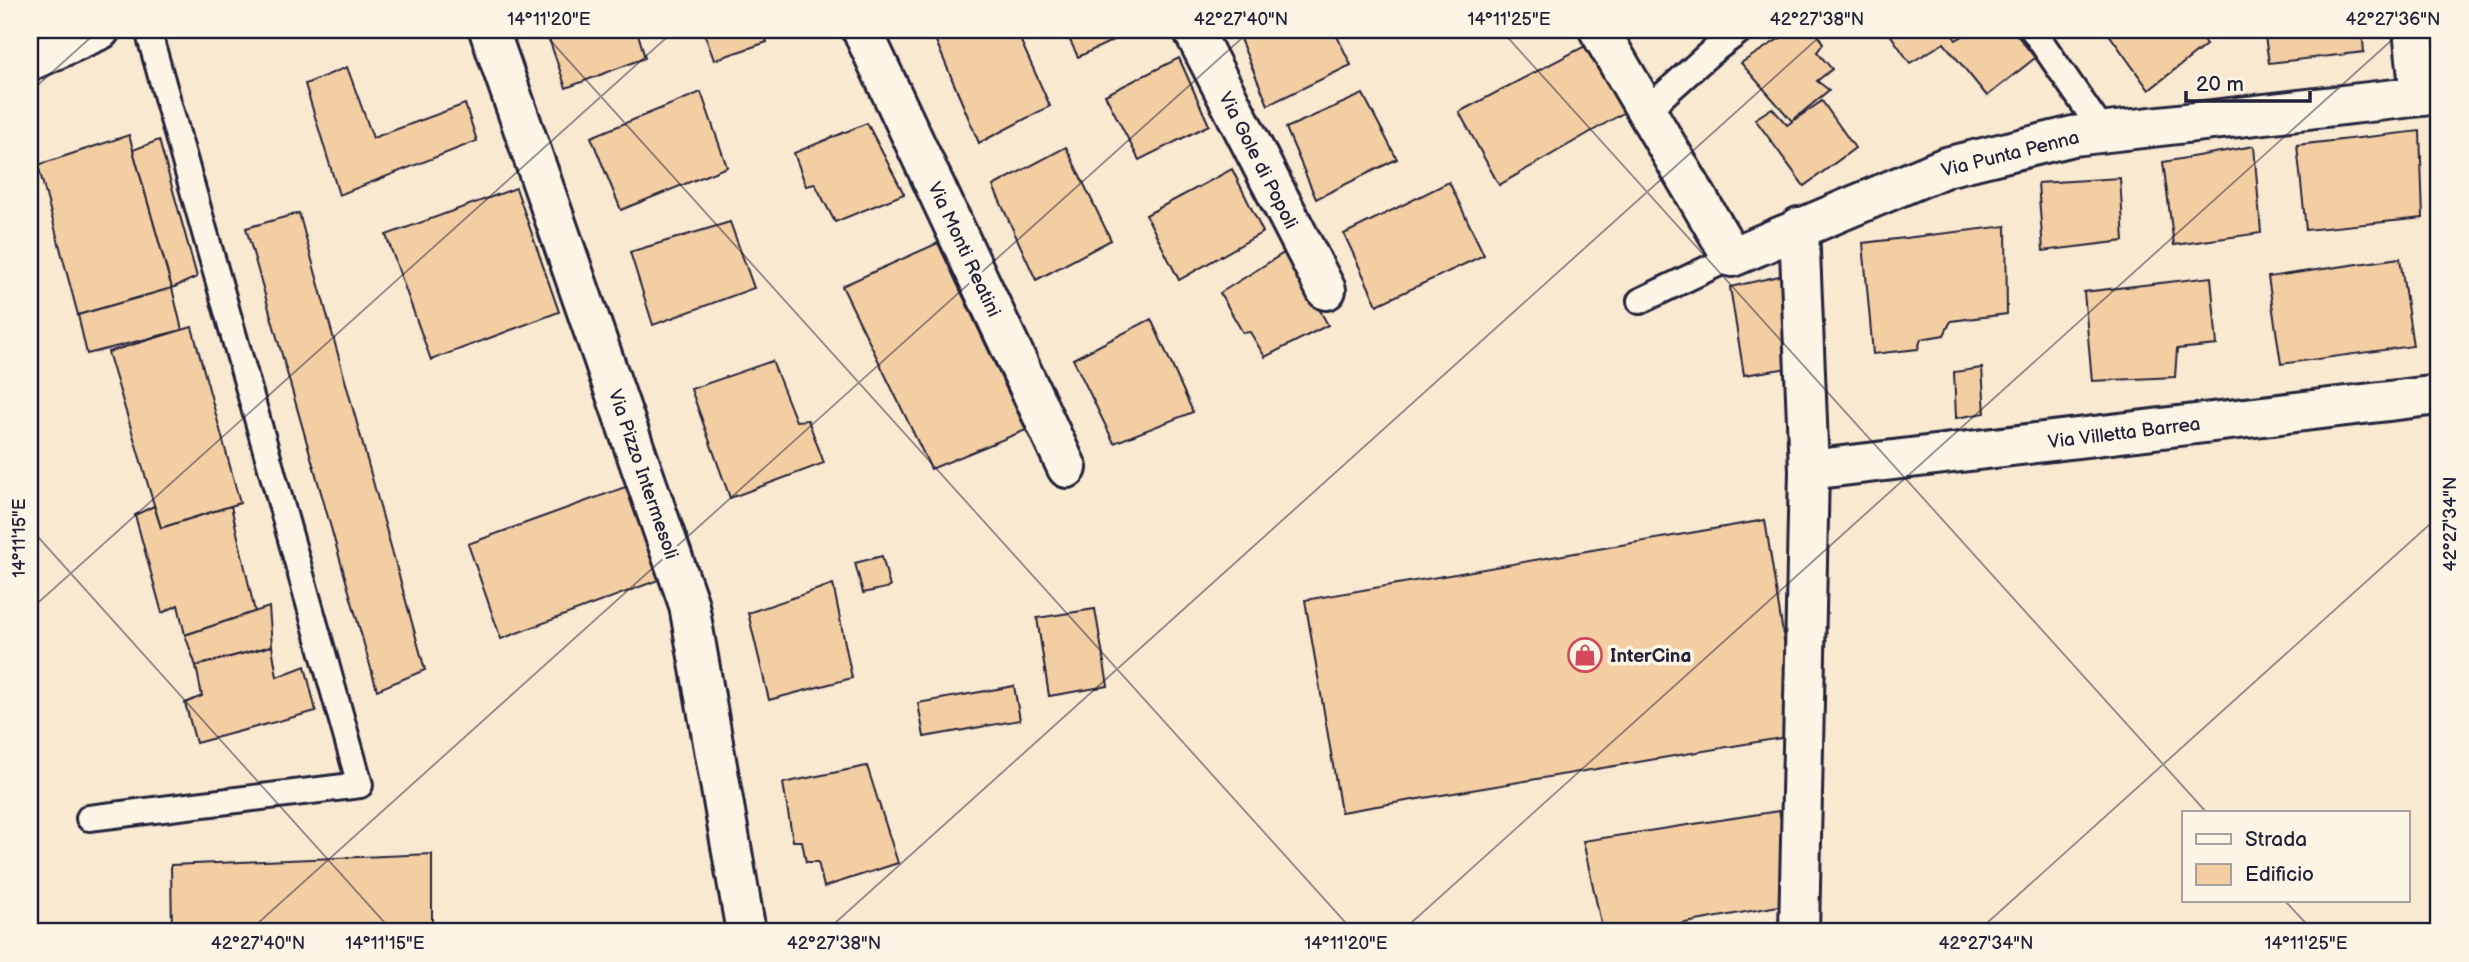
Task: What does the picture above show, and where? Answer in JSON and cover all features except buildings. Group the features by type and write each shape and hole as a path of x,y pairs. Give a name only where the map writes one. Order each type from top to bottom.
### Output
{"street":[{"path":"30,61 100,30"},
{"name":"Via Pizzo Intermesoli","path":"489,30 689,604 746,932"},
{"name":"Via Monti Reatini","path":"862,30 1067,468"},
{"name":"Via Gole di Popoli","path":"1193,30 1326,290"},
{"path":"1599,30 1732,257"},
{"path":"2413,30 2430,95"},
{"name":"Via Punta Penna","path":"1732,257 1946,167 2073,136 2430,95"},
{"path":"1799,227 1809,470 1800,932"},
{"name":"Via Villetta Barrea","path":"1809,470 2439,395"}],"lane":[{"path":"89,818 360,785 148,30"},
{"path":"1647,110 1709,54 1741,30"},
{"path":"2033,30 2103,132"},
{"path":"1640,301 1732,257"}],"place":[{"name":"InterCina","path":"1585,655"}]}
